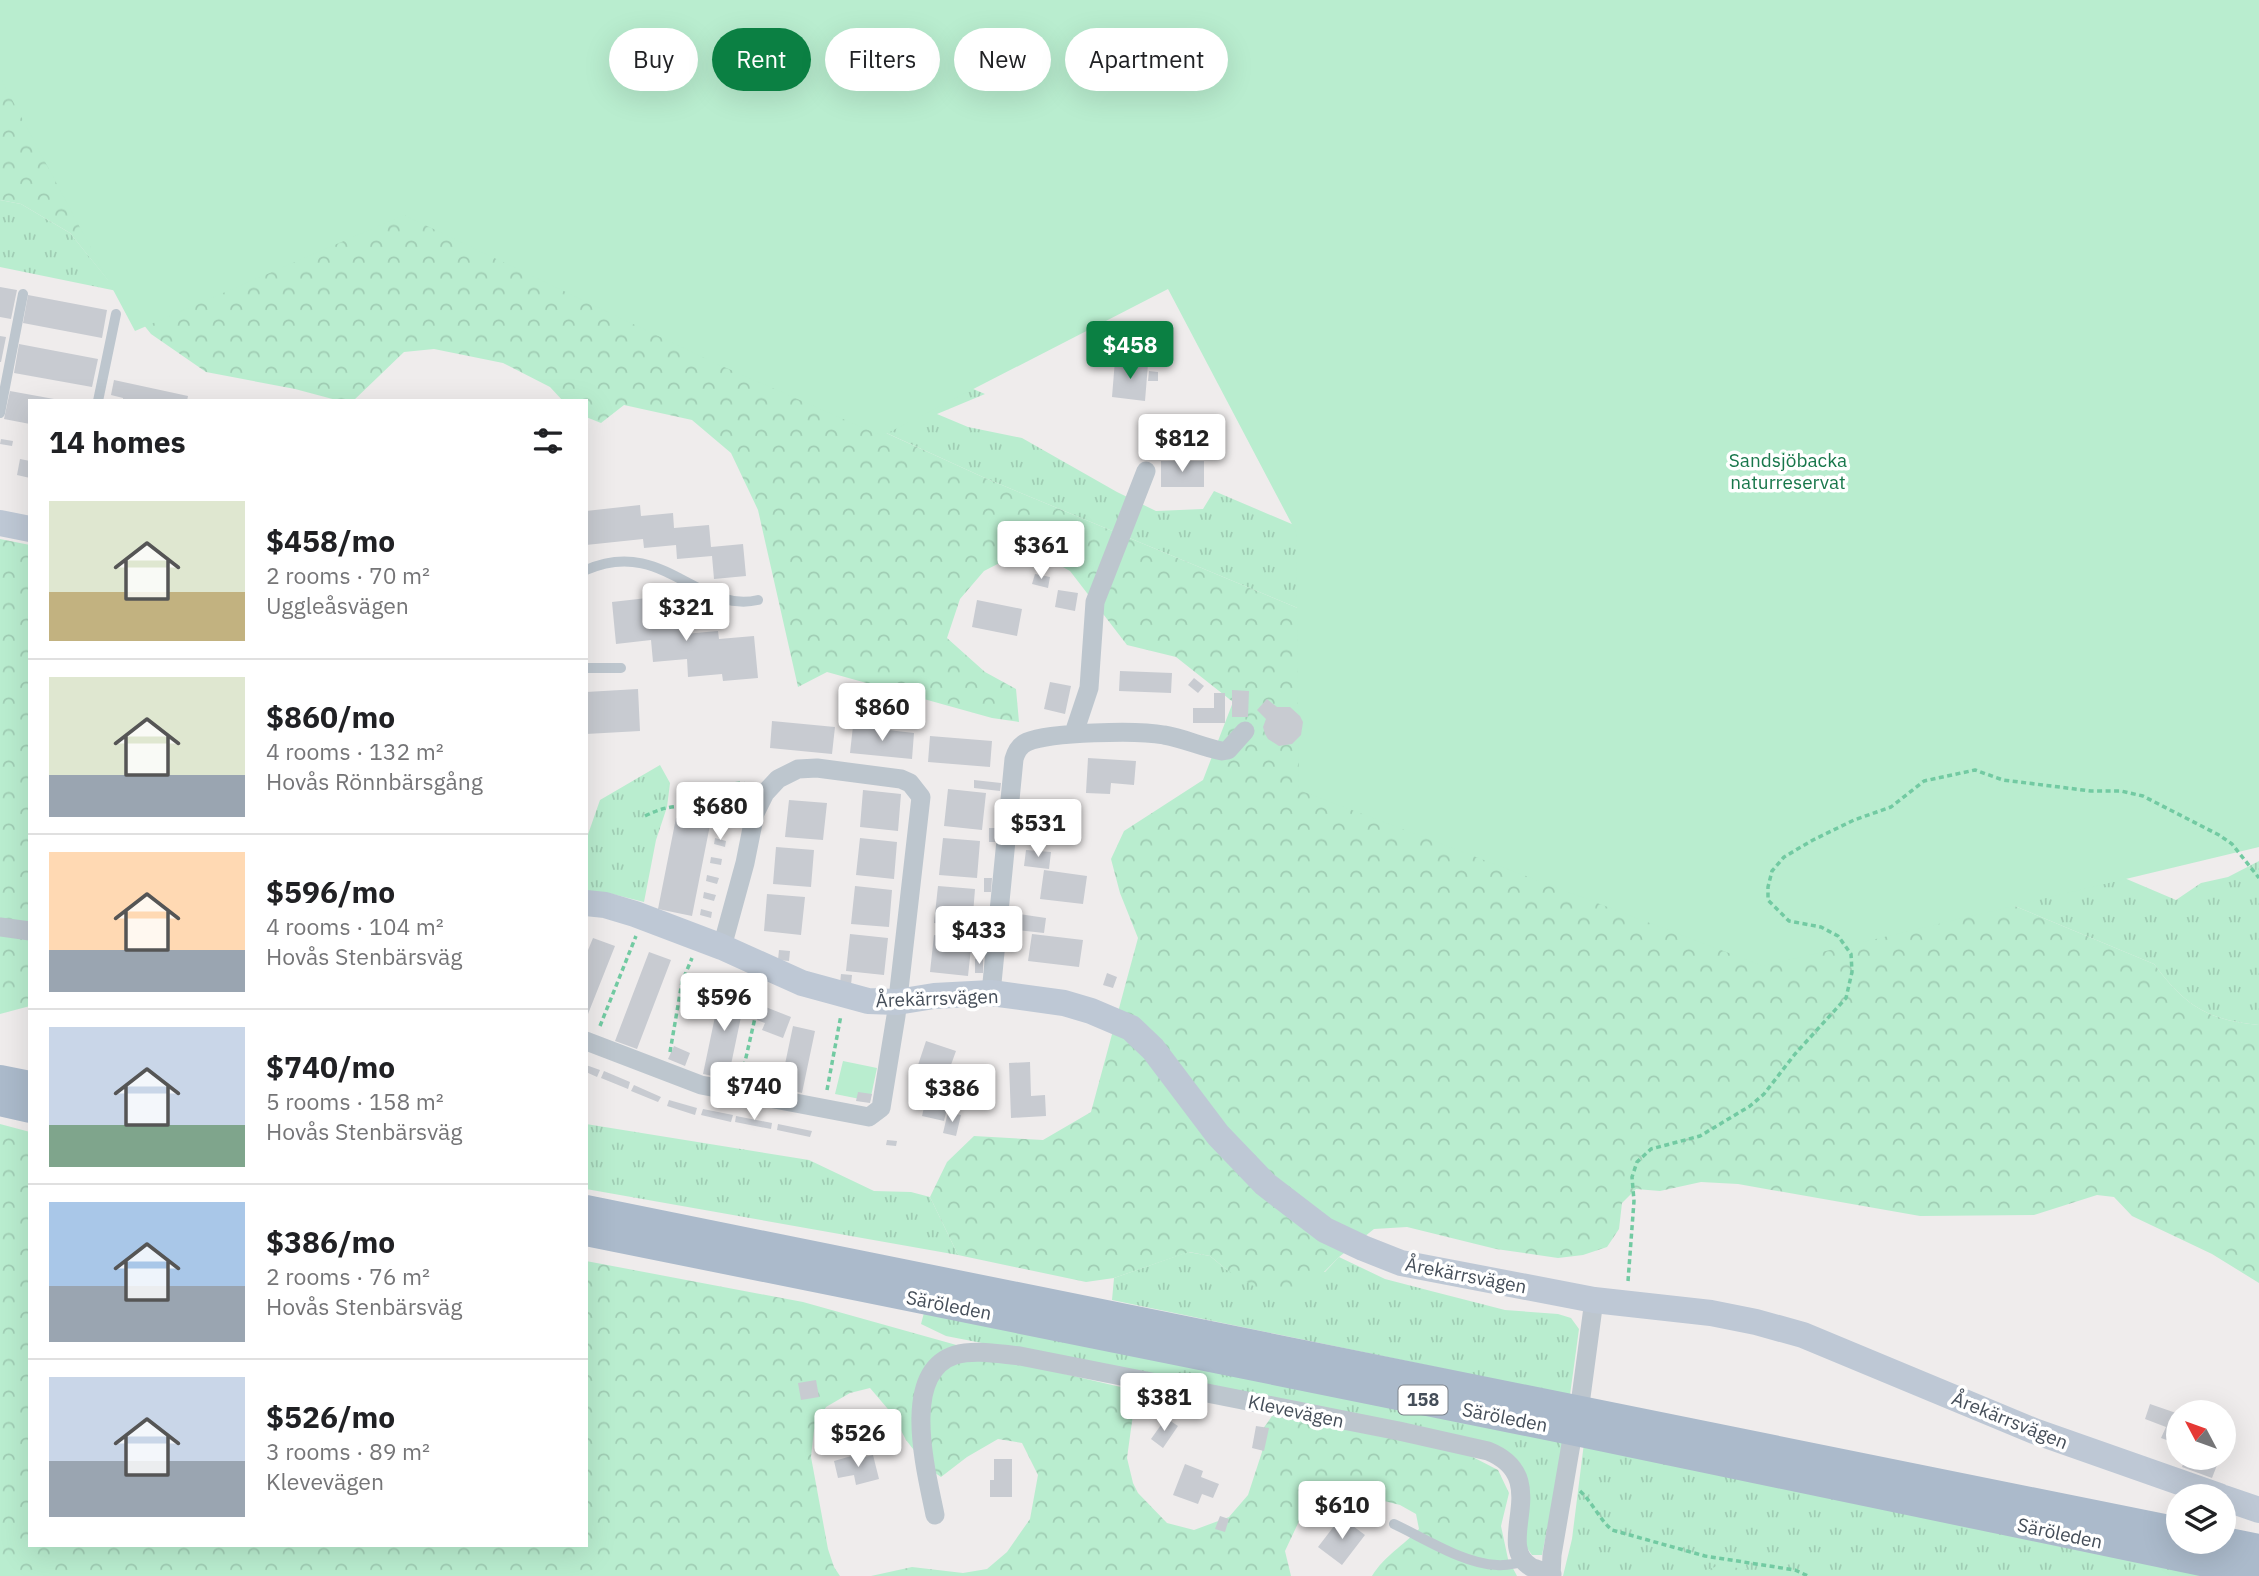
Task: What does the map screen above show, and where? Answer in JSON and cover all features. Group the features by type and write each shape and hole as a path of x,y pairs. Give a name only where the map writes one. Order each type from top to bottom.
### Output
{"main road":[{"path":"0,1080 28,1086"},
{"path":"0,1101 28,1108"},
{"name":"Säröleden","path":"588,1210 2166,1529"},
{"name":"Säröleden","path":"588,1231 1586,1433 2259,1573"},
{"path":"2236,1544 2259,1549"}],"street":[{"path":"1074,733 1089,688 1095,602 1146,471"},
{"path":"0,523 28,529"},
{"path":"991,993 1016,752 1025,743 1074,733 1164,735 1222,751 1228,750 1245,731"},
{"path":"589,1042 701,1085 738,1094 869,1117 881,1108 897,1002 921,797 916,789 901,779 817,768 798,769 786,774 765,793 755,813 745,863 722,947"},
{"name":"Årekärrsvägen","path":"588,904 605,905 646,919 722,947 802,983 868,1001 897,1002 934,996 991,993 1064,1003 1091,1010 1131,1028 1153,1049 1239,1160 1294,1208 1325,1230 1401,1263 1594,1300 1711,1313 1756,1322 1802,1335 2034,1431 2184,1484"},
{"path":"0,927 28,931"},
{"path":"1581,1397 1594,1300"},
{"name":"Klevevägen","path":"934,1515 920,1424 927,1382 948,1358 970,1352 1020,1356 1399,1431 1498,1455 1511,1466 1521,1485 1517,1545 1525,1562"},
{"path":"1525,1562 1552,1575 1552,1555 1571,1444"},
{"path":"2236,1502 2259,1510"}],"lane":[{"path":"0,413 23,294"},
{"path":"98,399 116,314"},
{"path":"588,568 608,562 633,561 656,566 714,596 750,602 758,600"},
{"path":"588,668 621,668"},
{"path":"1394,1524 1483,1563 1499,1565 1525,1562"}],"path":[{"path":"1624,1303 1633,1233 1632,1177 1637,1162 1651,1149 1700,1136 1750,1106 1764,1094 1846,998 1853,972 1851,954 1838,936 1821,927 1789,920 1768,900 1772,871 1784,857 1854,820 1891,807 1924,781 1975,770 2003,780 2143,796 2220,835 2232,844 2259,878"},
{"path":"645,816 663,807 716,804 727,788 736,783 743,783 765,793"},
{"path":"589,1042 639,929 646,919"},
{"path":"666,1072 682,982 696,950"},
{"path":"738,1094 754,1015 764,982"},
{"path":"823,1110 842,1009"},
{"path":"1566,1477 1590,1500 1601,1521 1612,1530 1706,1556 1795,1570 1808,1576"}],"green space":[{"path":"0,0 363,195 985,478 2154,964 2176,990 2198,1008 2225,1019 2259,1025 2259,1283 2212,1254 2132,1216 2114,1197 2097,1195 2034,1215 1920,1216 1738,1184 1701,1182 1660,1191 1636,1189 1622,1203 1619,1229 1607,1247 1583,1255 1558,1258 1496,1249 1407,1227 1374,1229 1339,1257 1306,1290 1284,1294 1255,1287 1210,1256 1189,1252 1114,1278 1086,1282 958,1255 930,1197 947,1162 974,1136 1043,1140 1091,1112 1138,938 1120,893 1111,859 1124,831 1203,780 1233,702 1176,657 1127,645 1070,571 1029,548 984,571 960,599 947,638 985,672 1016,689 1019,722 992,718 827,672 798,687 758,510 731,453 692,420 624,405 601,423 588,418 588,399 561,399 550,387 503,363 434,349 404,352 355,399 332,399 206,372 151,334 70,233 21,204 0,200"},
{"name":"Sandsjöbacka naturreservat","path":"0,0 2259,0 2259,847 1763,966 1299,790 1296,532 1168,289 882,436 715,363 404,215 135,331 0,77"},
{"path":"413,150 985,394 937,414 968,427 1022,438 1156,511 1203,509 1214,491 2176,900 2201,883 2228,877 2259,861 2259,1025 2225,1019 2198,1008 2176,990 2154,964 985,478 363,194"},
{"path":"0,200 21,204 70,233 117,291 0,267"},
{"path":"0,539 28,545 28,1007 0,1014"},
{"path":"660,765 670,783 667,807 656,840 644,902 588,891 588,834 600,800"},
{"path":"843,1061 877,1068 870,1101 835,1094"},
{"path":"0,1124 28,1131 28,1547 588,1547 588,1261 803,1302 1039,1368 1125,1388 1134,1407 1127,1458 1133,1483 1138,1493 1167,1523 1194,1530 1229,1517 1248,1495 1262,1452 1263,1429 1272,1416 1417,1440 1467,1454 1498,1470 1509,1493 1501,1526 1508,1559 1517,1576 1372,1576 1388,1556 1419,1529 1416,1514 1400,1505 1345,1491 1325,1496 1301,1517 1285,1551 1291,1576 871,1576 912,1567 963,1573 987,1569 1007,1552 1030,1519 1038,1475 1022,1443 998,1439 967,1457 941,1477 928,1468 906,1440 893,1415 870,1388 850,1393 826,1407 814,1430 811,1457 828,1549 840,1576 0,1576"},
{"path":"588,1124 809,1160 874,1191 911,1192 930,1197 958,1255 588,1189"},
{"path":"1188,1252 1210,1256 1227,1270 1325,1272 1339,1257 1385,1279 1505,1310 1558,1314 1571,1318 1579,1329 1570,1395 1112,1300 1114,1278"},
{"path":"925,1309 1565,1440 1542,1555 1532,1555 1525,1545 1528,1482 1519,1462 1503,1449 1477,1440 946,1336 921,1324"},
{"path":"1584,1443 2231,1576 1563,1576 1572,1539"},
{"path":"1721,1565 1783,1576 1702,1576 1703,1571"}],"building":[{"path":"0,287 17,290 11,319 0,317"},
{"path":"28,295 107,310 102,338 23,323"},
{"path":"0,336 6,337 1,362 0,362"},
{"path":"19,344 98,359 92,387 14,373"},
{"path":"1108,345 1112,352 1101,358 1098,351"},
{"path":"1115,360 1148,364 1145,401 1112,397"},
{"path":"1149,371 1158,372 1158,381 1148,381"},
{"path":"114,380 188,396 187,399 123,399 111,395"},
{"path":"10,391 54,399 28,399 28,424 4,419"},
{"path":"1,439 13,441 12,446 0,444"},
{"path":"20,459 28,461 28,478 17,475"},
{"path":"1161,461 1204,461 1204,487 1161,487"},
{"path":"640,505 641,516 673,513 674,528 709,525 711,547 743,544 746,576 714,579 712,556 677,559 676,545 644,548 643,539 588,545 588,511"},
{"path":"1035,574 1050,577 1048,588 1032,584"},
{"path":"1058,590 1078,593 1075,611 1055,607"},
{"path":"647,598 649,621 683,618 684,634 718,631 719,639 754,636 758,678 723,681 722,674 688,677 687,659 653,662 651,640 616,644 612,602"},
{"path":"977,600 1022,609 1017,636 972,627"},
{"path":"1120,671 1172,673 1171,693 1119,691"},
{"path":"1194,678 1204,686 1198,693 1188,685"},
{"path":"1050,682 1071,686 1065,714 1044,709"},
{"path":"638,689 640,731 588,734 588,692"},
{"path":"1232,690 1249,691 1248,717 1232,717"},
{"path":"1214,693 1225,693 1225,723 1193,723 1193,708 1214,708"},
{"path":"1267,699 1277,707 1290,707 1300,716 1303,722 1301,735 1292,744 1279,746 1265,734 1263,727 1266,719 1257,710"},
{"path":"772,721 835,727 832,754 770,748"},
{"path":"853,726 914,733 912,759 850,753"},
{"path":"930,736 992,741 990,767 928,762"},
{"path":"1088,758 1136,761 1134,785 1111,783 1110,794 1086,793"},
{"path":"974,780 1001,783 1000,791 974,788"},
{"path":"948,789 986,793 982,830 944,826"},
{"path":"863,790 901,794 898,831 860,827"},
{"path":"789,800 827,803 823,840 785,837"},
{"path":"676,818 710,825 692,916 658,909"},
{"path":"989,828 997,828 997,842 989,842"},
{"path":"715,838 726,841 725,847 714,844"},
{"path":"860,838 897,842 894,879 856,875"},
{"path":"943,838 980,841 977,878 939,875"},
{"path":"776,847 814,850 811,887 773,884"},
{"path":"1026,850 1051,852 1049,869 1024,866"},
{"path":"711,857 722,859 721,865 710,863"},
{"path":"1044,870 1087,876 1083,904 1040,899"},
{"path":"707,875 719,878 717,884 706,881"},
{"path":"984,878 992,878 991,892 984,892"},
{"path":"855,886 892,890 889,927 851,924"},
{"path":"938,886 975,889 972,927 934,923"},
{"path":"704,892 716,895 714,901 703,898"},
{"path":"767,894 805,897 801,935 764,931"},
{"path":"701,909 712,912 711,918 700,915"},
{"path":"1019,914 1046,918 1044,933 1017,930"},
{"path":"978,926 986,926 986,941 978,941"},
{"path":"850,934 888,938 884,975 846,971"},
{"path":"1032,934 1083,940 1079,967 1028,961"},
{"path":"934,935 972,939 968,976 930,972"},
{"path":"593,938 615,946 588,1014 588,950"},
{"path":"779,950 790,951 789,961 778,960"},
{"path":"649,952 671,960 637,1049 615,1041"},
{"path":"975,959 983,959 983,973 975,973"},
{"path":"1107,973 1117,977 1113,988 1103,985"},
{"path":"841,974 852,975 851,985 840,984"},
{"path":"690,975 717,986 708,1007 689,999 692,992 685,989"},
{"path":"721,988 746,993 728,1079 703,1074"},
{"path":"763,1006 791,1017 783,1038 762,1030 765,1023 757,1020"},
{"path":"793,1026 815,1031 802,1093 780,1088"},
{"path":"926,1041 956,1051 944,1084 915,1074"},
{"path":"674,1046 690,1053 685,1066 668,1059"},
{"path":"1030,1062 1031,1096 1045,1095 1046,1116 1011,1118 1009,1063"},
{"path":"588,1066 600,1070 597,1077 588,1073"},
{"path":"604,1071 630,1082 628,1089 601,1078"},
{"path":"634,1085 661,1097 658,1102 631,1091"},
{"path":"858,1092 872,1094 870,1103 856,1101"},
{"path":"669,1100 697,1108 695,1115 667,1106"},
{"path":"925,1103 947,1108 944,1121 922,1116"},
{"path":"703,1109 733,1115 731,1122 701,1115"},
{"path":"948,1112 961,1115 956,1136 943,1133"},
{"path":"736,1116 772,1123 771,1129 735,1122"},
{"path":"778,1124 812,1131 810,1137 777,1130"},
{"path":"887,1140 897,1141 896,1146 886,1145"},
{"path":"816,1380 819,1397 801,1400 798,1383"},
{"path":"2150,1404 2166,1410 2166,1427 2145,1419"},
{"path":"1166,1418 1178,1426 1163,1448 1151,1439"},
{"path":"1256,1426 1269,1428 1264,1451 1252,1448"},
{"path":"2166,1427 2166,1440 2161,1438"},
{"path":"855,1455 856,1459 873,1455 879,1479 856,1485 854,1475 838,1478 834,1461"},
{"path":"994,1459 1012,1459 1012,1497 990,1497 990,1480 994,1480"},
{"path":"1185,1464 1203,1471 1201,1477 1219,1484 1213,1498 1202,1494 1198,1504 1173,1495"},
{"path":"2190,1470 2215,1470 2212,1478"},
{"path":"1220,1516 1229,1519 1225,1532 1215,1529"},
{"path":"1341,1517 1365,1535 1342,1565 1318,1547"}]}
